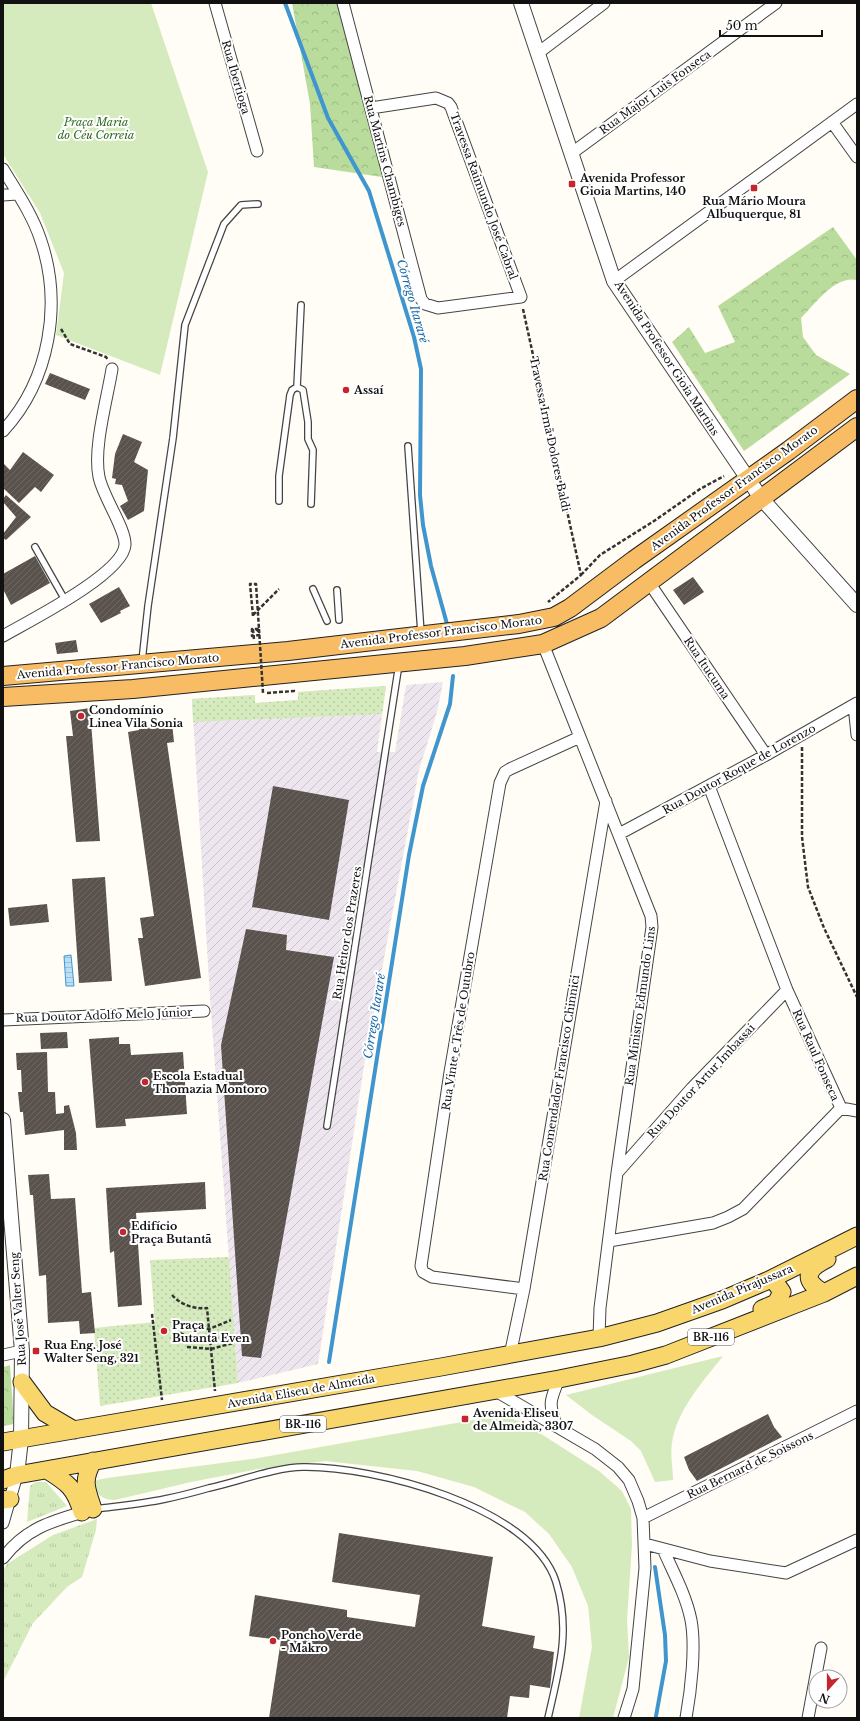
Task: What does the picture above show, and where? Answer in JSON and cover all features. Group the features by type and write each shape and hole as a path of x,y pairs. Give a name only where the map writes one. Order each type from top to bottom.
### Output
{"highway":[{"name":"Avenida Professor Francisco Morato","path":"3,676 292,650 519,624 554,617 743,474 857,400"},
{"name":"Avenida Professor Francisco Morato","path":"3,697 134,689 465,656 543,644 601,618 648,581 857,427"}],"main road":[{"name":"Avenida Pirajussara","path":"599,1338 683,1314 722,1300 769,1280 857,1236"},
{"path":"824,1293 817,1289 809,1281 810,1273 815,1265 830,1258 841,1244"},
{"name":"BR-116","path":"10,1477 559,1379 633,1364 666,1355 718,1335 824,1293 857,1276"},
{"path":"718,1335 726,1326 739,1318 776,1303 780,1299 781,1290 775,1282 769,1280"},
{"name":"Avenida Eliseu de Almeida","path":"3,1442 510,1355 599,1338"},
{"path":"22,1382 45,1413 74,1430"},
{"path":"87,1511 85,1480 93,1462"},
{"path":"47,1470 72,1487 87,1511"}],"street":[{"name":"Rua Ibertioga","path":"215,3 257,151"},
{"name":"Rua Martins Chambiges","path":"345,3 421,299 425,304 438,308 521,297"},
{"name":"Avenida Professor Gioia Martins","path":"520,3 614,280 743,474 761,498 857,605"},
{"path":"538,53 604,3"},
{"name":"Rua Major Luis Fonseca","path":"572,153 776,3"},
{"name":"Travessa Raimundo José Cabral","path":"371,108 436,98 448,103 451,107 521,297"},
{"path":"614,280 857,104"},
{"path":"832,122 857,157"},
{"path":"3,169 18,194 40,237 50,272 52,313 46,353 32,387 11,423 3,431"},
{"path":"3,195 18,194"},
{"path":"3,636 65,600 107,573 118,562 125,545 123,535 106,498 99,477 98,451 112,369"},
{"name":"Rua Itucuma","path":"648,581 766,756"},
{"name":"Rua Ministro Edmundo Lins","path":"543,644 651,916 652,927 617,1173 600,1308 599,1338"},
{"path":"856,704 857,735"},
{"name":"Rua Doutor Roque de Lorenzo","path":"619,834 766,756 856,704"},
{"name":"Rua Vinte e Três de Outubro","path":"524,1289 432,1277 423,1272 421,1266 450,1072 500,783 505,772 510,769 580,737"},
{"name":"Rua Raul Fonseca","path":"609,1241 713,1222 728,1217 743,1209 840,1108 787,990 709,786"},
{"name":"Rua Comendador Francisco Chinnici","path":"510,1355 524,1289 606,800"},
{"name":"Rua Doutor Artur Imbassai","path":"617,1173 692,1088 787,990"},
{"name":"Rua Doutor Adolfo Melo Júnior","path":"3,1020 204,1011"},
{"path":"840,1108 857,1110"},
{"name":"Rua José Valter Seng","path":"3,1120 22,1351 21,1439 10,1477"},
{"path":"3,1355 22,1351"},
{"path":"557,1426 550,1410 550,1398 559,1379"},
{"path":"494,1390 595,1449 618,1466 629,1480 638,1501 643,1518 645,1568 633,1689 624,1718"},
{"name":"Rua Bernard de Soissons","path":"643,1518 857,1411"},
{"path":"3,1523 10,1477"},
{"path":"3,1558 12,1546 44,1524 87,1511"},
{"path":"645,1544 710,1561 786,1573 857,1540"},
{"path":"663,1549 680,1588 691,1621 691,1677 686,1718"},
{"path":"808,1718 821,1648"}],"lane":[{"path":"142,664 148,606 173,438 185,325 224,224 241,204 258,204"},
{"path":"297,387 301,305"},
{"path":"279,502 279,476 290,395 292,390 297,387"},
{"path":"297,387 304,390 308,422 308,439 313,450 311,504"},
{"path":"408,446 421,635"},
{"path":"34,547 65,600"},
{"path":"313,589 327,621"},
{"path":"337,590 339,620"},
{"name":"Rua Heitor dos Prazeres","path":"327,1126 400,662"},
{"path":"87,1511 165,1500 282,1470 302,1467 351,1469 383,1475 430,1490 473,1507 513,1529 530,1543 543,1559 555,1580 561,1604 564,1629 561,1662 548,1718"}],"path":[{"name":"Travessa Irmã Dolores Baldi","path":"521,297 581,576"},
{"path":"52,313 70,344 106,357 112,369"},
{"path":"544,605 581,576 600,555 654,522 700,489 743,474"},
{"path":"263,693 258,612 257,605 256,584 250,584 253,616 258,610 279,589"},
{"path":"253,630 258,630 259,636 252,636 252,629 259,629"},
{"path":"802,735 802,838 808,888 824,928 857,997"},
{"path":"172,1294 177,1300 189,1306 198,1309 207,1308 215,1394"},
{"path":"152,1314 163,1402"},
{"path":"183,1325 209,1329 231,1320"},
{"path":"180,1333 201,1341 210,1340 232,1333"},
{"path":"187,1347 211,1349 233,1343"}],"shaded area":[{"path":"443,682 437,712 419,770 364,1066 318,1364 238,1383 210,998 192,699 255,695 255,703 298,700 298,692 386,686 377,752 395,752 406,685"}],"green space":[{"name":"Praça Maria do Céu Correia","path":"3,3 151,3 208,172 160,375 56,335 64,273 40,213 3,154"},
{"path":"292,3 341,3 382,177 314,167 310,104"},
{"path":"833,227 857,260 857,280 841,282 833,286 801,318 803,337 816,355 850,374 744,451 672,342 689,327 705,353 735,342 718,306"},
{"path":"386,686 382,714 193,722 192,699 255,695 255,703 298,700 298,692"},
{"name":"Praça Butantã Even","path":"229,1257 238,1383 100,1406 94,1328 155,1322 150,1260"},
{"path":"723,1356 692,1396 679,1419 671,1447 673,1480 655,1482 641,1451 631,1441 592,1415 566,1395"},
{"path":"10,1365 14,1424 3,1426 3,1367"},
{"path":"507,1417 524,1423 599,1471 622,1491 631,1509 632,1545 627,1620 629,1657 613,1718 579,1718 592,1647 588,1606 572,1567 549,1534 525,1512 474,1487 417,1471 325,1461 258,1469 191,1482 115,1500 107,1499 101,1496 94,1483 97,1480 107,1478 252,1459 473,1420"},
{"path":"36,1482 46,1482 67,1506 27,1522 30,1486"},
{"path":"97,1519 96,1530 82,1577 67,1587 33,1623 3,1682 3,1571 7,1564 53,1535"}],"water":[{"path":"71,955 74,986 66,986 64,956"}],"building":[{"path":"50,373 90,389 85,400 45,384"},
{"path":"123,434 142,442 134,462 148,470 144,511 128,520 120,506 128,501 122,485 115,484 116,479 112,478 115,454"},
{"path":"23,452 54,475 41,492 35,487 19,503 3,488 3,463 10,470"},
{"path":"6,495 31,517 6,540 3,538 3,534 16,517 3,502"},
{"path":"35,556 50,583 11,605 3,589 3,574"},
{"path":"693,577 704,592 684,605 673,590"},
{"path":"119,587 130,606 120,611 121,613 101,623 89,604"},
{"path":"76,640 78,652 57,654 55,643"},
{"path":"90,708 100,841 76,842 66,736 73,736 70,711"},
{"path":"172,723 174,742 167,743 201,978 145,986 138,938 143,938 140,918 154,916 128,732 139,730 139,727"},
{"path":"273,786 349,800 329,920 252,907"},
{"path":"105,877 112,981 79,983 72,879"},
{"path":"47,904 49,922 10,926 8,908"},
{"path":"246,929 287,935 286,950 334,957 261,1358 242,1356 221,1045"},
{"path":"67,1032 68,1048 41,1049 40,1033"},
{"path":"119,1037 119,1044 130,1044 131,1055 183,1052 187,1114 125,1119 126,1126 96,1128 89,1039"},
{"path":"47,1052 48,1092 55,1092 56,1114 64,1113 64,1106 69,1105 76,1133 77,1150 64,1150 64,1130 25,1135 23,1112 20,1112 18,1092 22,1092 21,1070 17,1070 16,1053"},
{"path":"49,1174 51,1199 75,1198 82,1293 91,1292 95,1333 80,1334 79,1321 48,1323 46,1275 39,1276 33,1195 30,1195 28,1175"},
{"name":"Edifício Praça Butantã","path":"205,1182 206,1209 136,1213 142,1305 118,1307 114,1251 110,1253 106,1188"},
{"path":"768,1414 774,1427 782,1437 697,1481 689,1470 684,1457"},
{"path":"339,1533 493,1557 482,1626 535,1636 533,1648 554,1652 550,1688 530,1685 529,1698 510,1696 507,1718 269,1718 281,1640 249,1636 255,1595 347,1610 347,1617 415,1627 420,1595 332,1582"}],"waterway":[{"name":"Córrego Itararé","path":"285,3 328,118 369,191 414,337 421,369 420,495 423,525 431,566 447,624"},
{"name":"Córrego Itararé","path":"329,1362 409,855 423,786 450,704 453,676"},
{"path":"655,1567 665,1635 666,1661 656,1716"}],"place":[{"name":"Avenida Professor Gioia Martins, 140","path":"572,184"},
{"name":"Rua Mário Moura Albuquerque, 81","path":"754,188"},
{"name":"Assaí","path":"346,390"},
{"name":"Condomínio Linea Vila Sonia","path":"81,716"},
{"name":"Escola Estadual Thomazia Montoro","path":"145,1082"},
{"name":"Edifício Praça Butantã","path":"123,1232"},
{"name":"Praça Butantã Even","path":"164,1331"},
{"name":"Rua Eng. José Walter Seng, 321","path":"36,1351"},
{"name":"Avenida Eliseu de Almeida, 3307","path":"465,1419"},
{"name":"Poncho Verde - Makro","path":"273,1641"}]}
